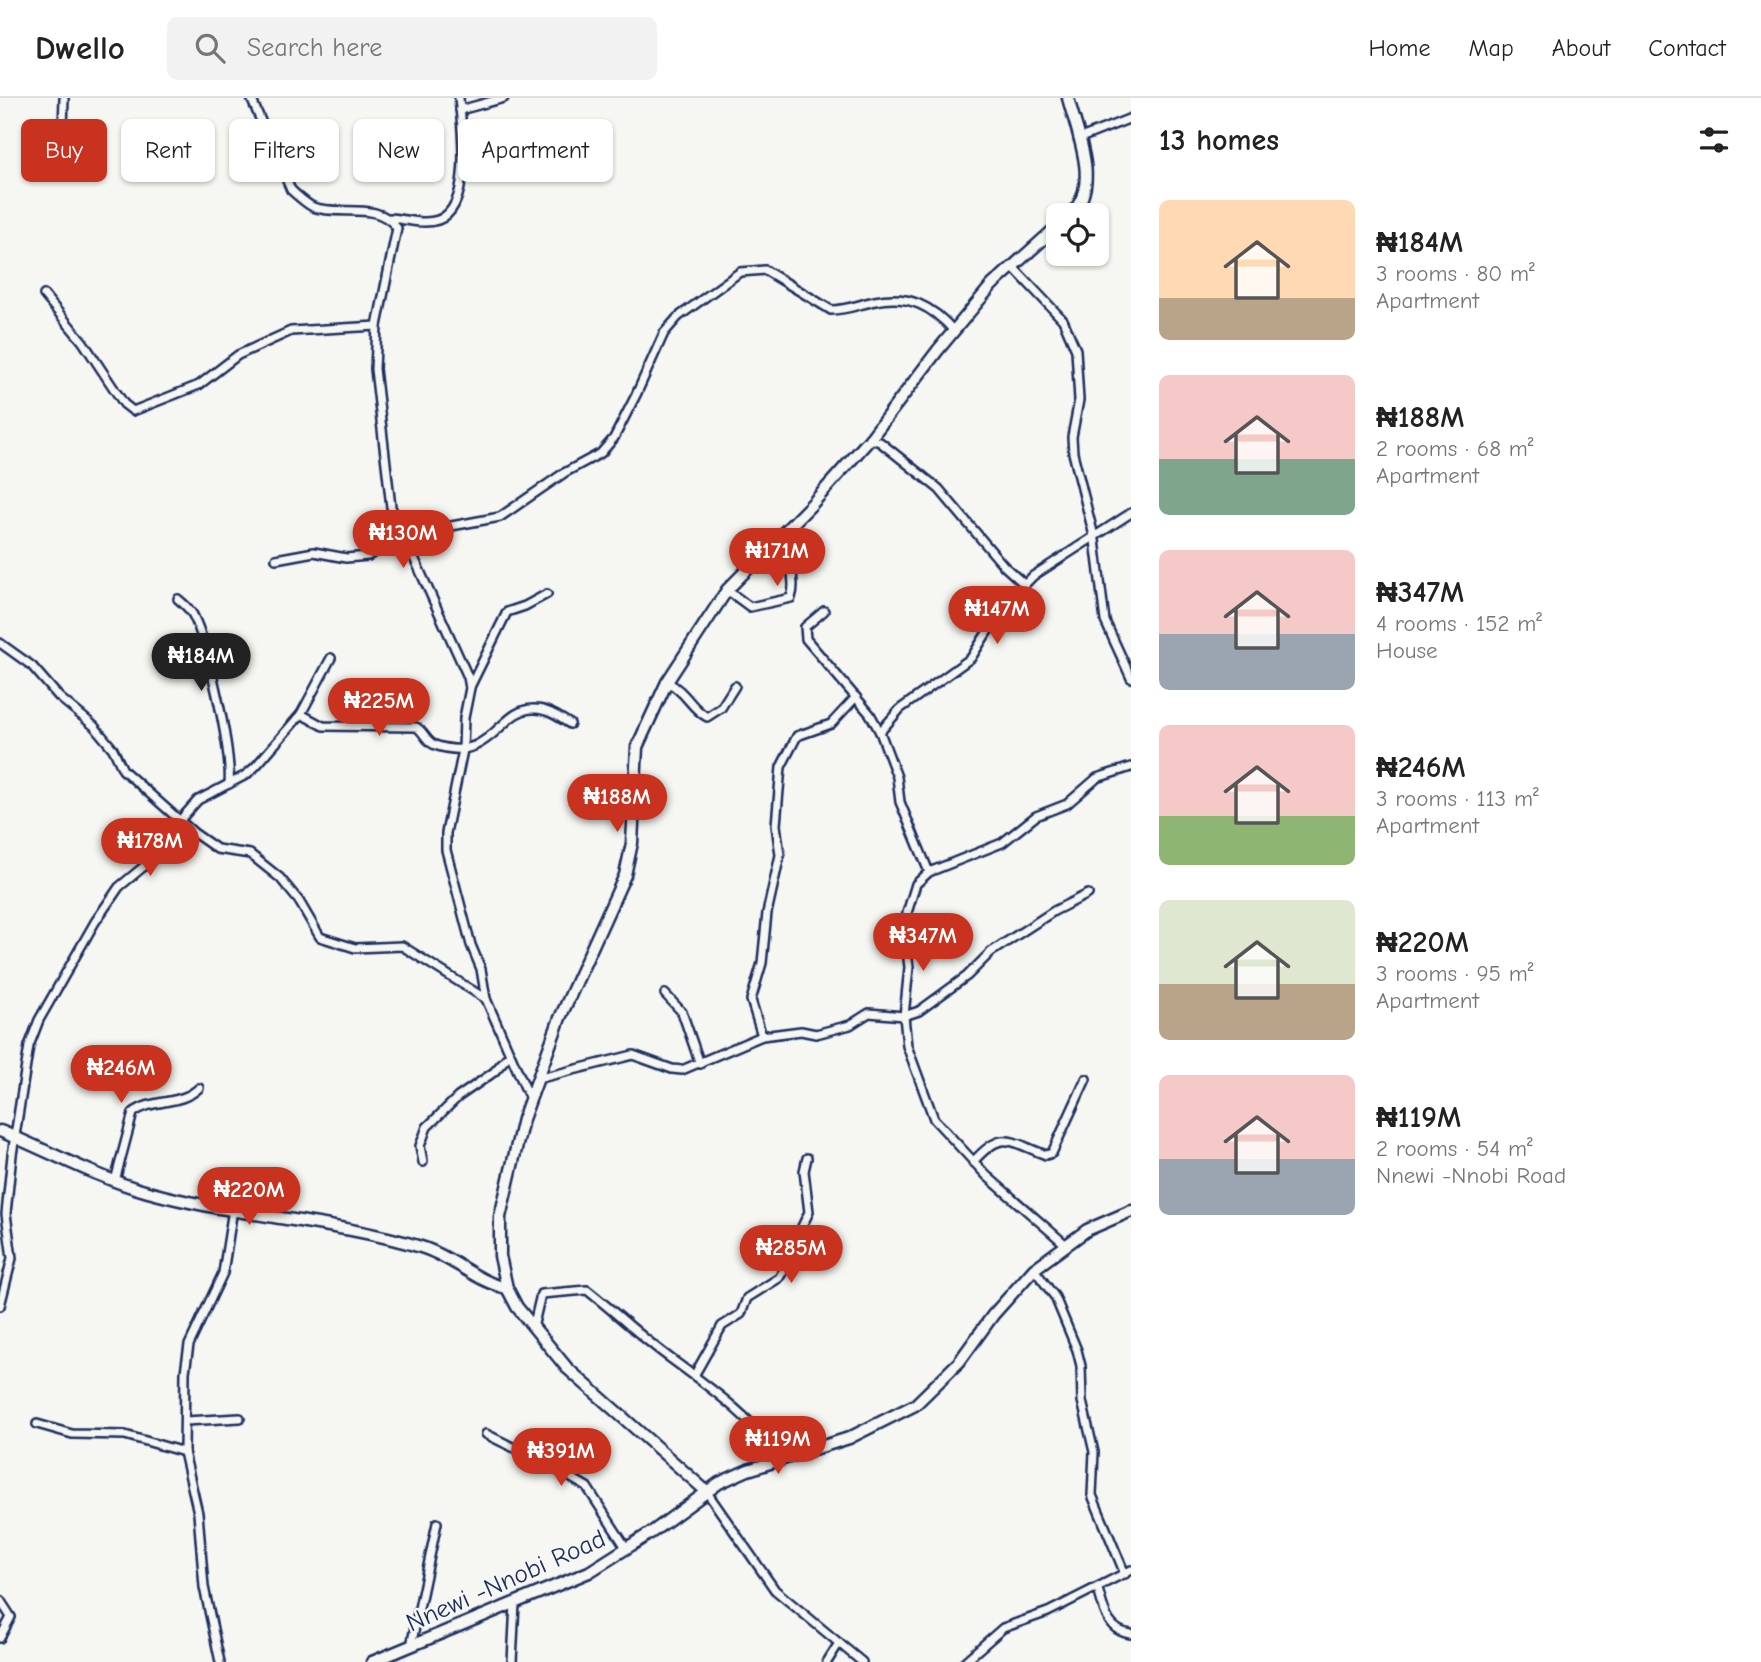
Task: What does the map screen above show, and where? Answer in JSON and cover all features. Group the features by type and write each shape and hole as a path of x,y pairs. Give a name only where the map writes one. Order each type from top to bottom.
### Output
{"main road":[{"path":"1068,98 1086,187 1080,203"},
{"path":"706,1491 567,1368 533,1328 507,1288 500,1256 500,1217 530,1099 560,1018 625,875 632,843 638,747 667,682 727,590 870,439 954,331 1012,266 1046,236"},
{"path":"0,1131 115,1181 150,1193 336,1226 423,1247 494,1285 507,1288"},
{"name":"Nnewi -Nnobi Road","path":"372,1662 589,1572 627,1549 706,1491 748,1470 849,1438 915,1405 959,1362 993,1315 1034,1269 1065,1244 1131,1210"}],"street":[{"path":"63,119 64,98"},
{"path":"251,98 291,190 300,198 319,208 379,213 390,218 437,220 446,216 455,204 461,186 459,98"},
{"path":"460,110 504,98"},
{"path":"1078,139 1131,118"},
{"path":"390,218 397,228 377,326 374,369 394,521 403,535 468,677 470,688"},
{"path":"1012,266 1063,320 1076,350 1079,400 1072,437 1073,453 1095,540 1105,621 1131,678"},
{"path":"403,535 500,517 564,473 601,453 614,438 664,333 699,300 740,272 765,270 831,310 876,301 915,301 928,307 954,331"},
{"path":"44,295 83,342 124,404 133,411 199,385 238,355 291,331 377,326"},
{"path":"870,439 880,442 939,489 1004,566 1024,584"},
{"path":"880,732 900,709 971,658 1003,607 1024,584 1095,540 1131,513"},
{"path":"276,559 314,552 346,558 368,556 373,553 394,521"},
{"path":"727,590 750,607 791,598 788,561 785,548 778,537"},
{"path":"530,1099 486,999 481,969 471,945 446,850 446,833 463,750 464,718 470,688 507,612 547,594"},
{"path":"178,599 194,616 205,649 230,762 229,784"},
{"path":"824,611 805,627 804,633 856,697 880,732 897,777 900,802 929,872"},
{"path":"0,643 32,666 60,697 108,740 123,770 181,818 209,846 250,854 264,864 299,901 320,937 355,947 390,944 402,946 486,999"},
{"path":"0,1306 12,1258 13,1244 3,1225 24,1070 39,1020 94,922 119,887 154,858 181,818 198,800 256,766 301,714 331,658"},
{"path":"667,682 682,689 694,708 707,717 721,708 735,686"},
{"path":"762,1036 751,1000 762,963 767,913 780,855 776,825 780,767 797,736 831,724 856,697"},
{"path":"301,714 323,726 416,727 435,745 463,750 480,744 522,711 536,709 549,712 570,724"},
{"path":"1065,1244 973,1162 934,1119 907,1046 904,1016 909,968 905,937 907,913 916,884 929,872 1002,843 1036,816 1067,804 1097,778 1131,767"},
{"path":"537,1079 633,1055 672,1069 700,1064 762,1036 801,1031 826,1032 850,1025 869,1013 904,1016 943,995 1006,942 1054,911 1088,894"},
{"path":"665,995 681,1012 700,1064"},
{"path":"423,1162 420,1146 427,1127 458,1097 483,1082 509,1055"},
{"path":"973,1162 985,1148 1002,1139 1018,1142 1049,1155 1066,1128 1086,1079"},
{"path":"115,1181 133,1113 139,1108 181,1100 199,1088"},
{"path":"695,1374 722,1326 741,1314 747,1298 779,1278 794,1253 797,1237 809,1212 804,1171 807,1158"},
{"path":"220,1662 204,1587 198,1513 184,1452 184,1421 188,1345 223,1273 233,1209"},
{"path":"964,1662 1003,1628 1048,1612 1128,1572 1092,1495 1094,1452 1082,1401 1081,1366 1077,1350 1055,1297 1034,1269"},
{"path":"533,1328 541,1294 581,1288 695,1374 766,1436 780,1460"},
{"path":"184,1421 240,1418"},
{"path":"37,1424 72,1434 125,1435 184,1452"},
{"path":"486,1434 539,1459 587,1487 627,1549"},
{"path":"706,1491 775,1590 862,1662"},
{"path":"411,1646 437,1522"},
{"path":"1098,1589 1112,1626 1118,1632 1131,1634"},
{"path":"0,1600 11,1618 0,1638"},
{"path":"512,1662 515,1603"},
{"path":"827,1662 839,1643"},
{"path":"844,1662 848,1651"}]}
